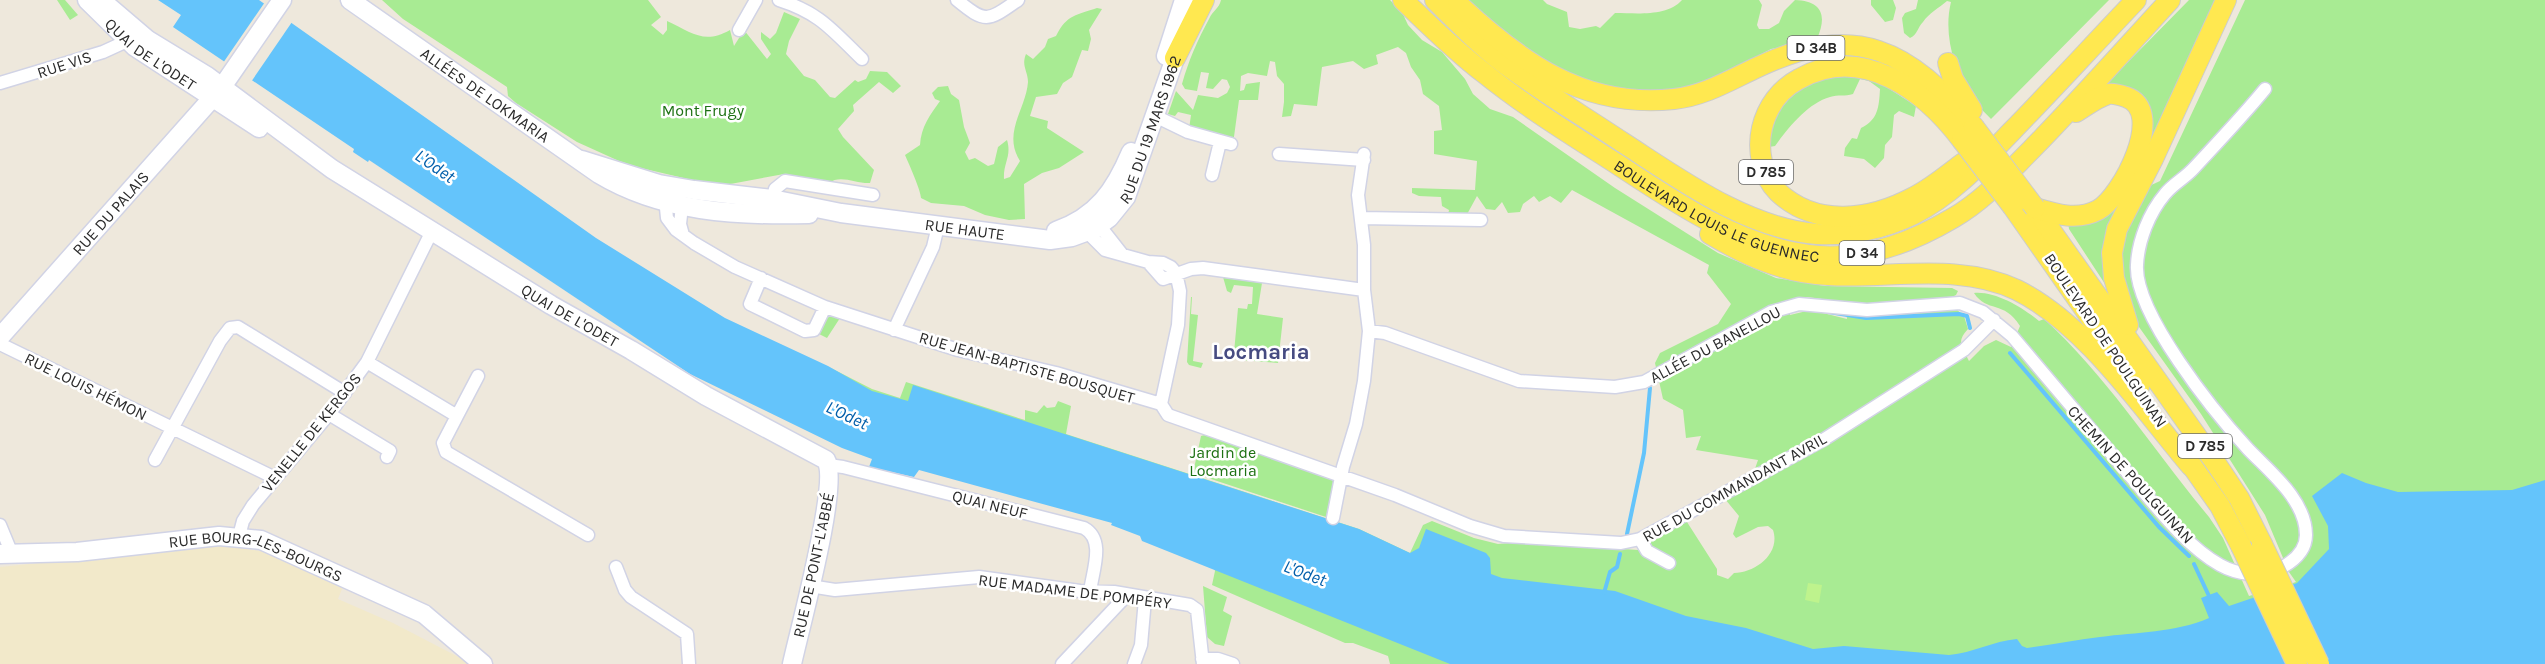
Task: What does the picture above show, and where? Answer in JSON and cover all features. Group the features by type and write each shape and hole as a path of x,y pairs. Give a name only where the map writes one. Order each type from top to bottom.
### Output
{"main road":[{"name":"QUAI DE L'ODET","path":"87,0 127,41 217,93"},
{"name":"QUAI DE L'ODET","path":"101,0 148,40 272,136 313,157 550,305 706,396 820,456 828,465"},
{"name":"ALLÉES DE LOKMARIA","path":"350,0 582,160 634,184"},
{"name":"ALLÉES DE LOKMARIA","path":"371,0 390,26"},
{"name":"RUE DU 19 MARS 1962","path":"1091,225 1122,174 1149,104 1184,0"},
{"name":"RUE DU 19 MARS 1962","path":"1091,225 1112,214 1126,197 1196,0"},
{"path":"1175,58 1204,0"},
{"name":"BOULEVARD LOUIS LE GUENNEC","path":"1403,0 1452,46 1500,86 1643,181 1723,228 1747,239 1809,255 1852,255 1906,242 1955,217 2006,175 2170,0"},
{"name":"BOULEVARD LOUIS LE GUENNEC","path":"1435,0 1503,62 1634,150 1724,204 1762,221 1788,229 1817,234 1865,231 1914,213 1967,176 2136,0"},
{"name":"D 34B","path":"1453,0 1492,34 1549,75 1575,88 1599,95 1637,100 1687,97 1784,57 1824,47 1851,45 1883,51 1913,67 1949,98 1972,130"},
{"name":"D 785","path":"2139,353 2125,320 2115,287 2114,241 2122,217 2153,159 2226,0"},
{"name":"RUE DU PALAIS","path":"0,337 217,93 279,5"},
{"path":"1948,63 1972,130"},
{"name":"D 785","path":"1972,130 1934,108 1904,84 1872,69 1848,66 1815,72 1798,79 1785,88 1767,112 1760,144 1768,177 1775,189 1789,201 1821,216 1849,217 1883,210 1913,198 2021,122"},
{"path":"2035,208 2066,216 2087,214 2099,209 2110,200 2128,170 2143,130 2143,121 2136,104 2132,99 2114,93 2097,99 2055,125"},
{"name":"BOULEVARD DE POULGUINAN","path":"1972,130 2000,161 2035,208 2232,487 2319,664"},
{"name":"BOULEVARD DE POULGUINAN","path":"1972,130 2013,207 2220,506 2297,664"},
{"path":"1643,181 1686,219 1741,253 1771,265 1826,275 1952,275 1984,279 2017,290 2050,310 2081,336 2191,466"},
{"name":"RUE HAUTE","path":"634,184 659,184 771,207 841,213 1038,237 1065,239 1091,225"},
{"name":"RUE HAUTE","path":"634,184 675,203 742,213 771,207"},
{"name":"RUE DE PONT-L'ABBÉ","path":"792,664 810,586 828,490 828,465"},
{"name":"RUE BOURG-LES-BOURGS","path":"6,554 77,552 208,536 239,536 261,540 284,548 424,614 483,664"}],"street":[{"path":"739,30 756,0"},
{"path":"779,0 802,7 816,15 862,59"},
{"path":"957,0 977,16 986,19 998,14 1018,0"},
{"name":"RUE VIS","path":"0,83 103,51 127,41"},
{"name":"CHEMIN DE POULGUINAN","path":"1994,320 2012,336 2159,510 2212,560 2233,570 2252,574 2271,572 2295,559 2306,536 2302,517 2296,504 2281,483 2222,418 2182,363 2145,303 2137,277 2137,264 2143,236 2160,201 2240,121 2265,89"},
{"path":"1155,116 1188,132 1225,143 1212,175"},
{"path":"1279,154 1364,157 1358,189 1364,245 1364,290 1369,331 1359,411 1341,476 1333,518"},
{"path":"771,207 774,189 785,182 873,195"},
{"path":"659,184 675,203 694,190"},
{"name":"RUE JEAN-BAPTISTE BOUSQUET","path":"675,203 666,213 670,224 683,235 712,255 825,307 958,350 1056,373 1161,404 1168,415 1200,426"},
{"path":"1361,218 1481,220"},
{"path":"1091,225 1105,250 1168,265 1176,273 1180,291 1176,309 1172,358 1161,404"},
{"path":"894,330 933,247 938,226"},
{"name":"VENELLE DE KERGOS","path":"239,536 243,521 275,478 329,414 367,362 432,231"},
{"path":"1148,262 1163,279 1176,309"},
{"path":"1163,279 1191,269 1209,268 1364,290"},
{"path":"761,278 750,304 807,332 816,327 825,307"},
{"name":"ALLÉE DU BANELLOU","path":"1369,331 1385,333 1519,381 1615,387 1630,386 1649,379 1786,306 1810,304 1867,310 1960,303 1977,309 1994,320"},
{"name":"RUE DU COMMANDANT AVRIL","path":"1200,426 1341,476 1470,526 1504,536 1621,543 1640,539 1823,440 1964,350 1994,320"},
{"path":"154,460 220,340 227,331 235,327 345,393"},
{"name":"RUE LOUIS HÉMON","path":"0,344 275,478"},
{"path":"367,362 458,416"},
{"path":"478,376 443,443 446,452 588,535"},
{"path":"329,414 391,449"},
{"name":"QUAI NEUF","path":"828,465 1073,525 1088,531 1096,541 1090,592"},
{"path":"0,525 6,554"},
{"path":"1640,539 1647,551 1669,563"},
{"path":"616,567 630,597 687,634 689,664"},
{"name":"RUE MADAME DE POMPÉRY","path":"810,586 835,590 980,577 1190,605 1196,608 1199,621 1202,662"},
{"path":"1062,664 1126,595"},
{"path":"1134,664 1141,645 1145,599"},
{"path":"1202,662 1218,659 1233,664"}],"shaded area":[{"path":"215,545 277,553 344,584 338,599 393,623 472,664 0,664 0,567"}],"green space":[{"path":"57,0 65,0 78,15 70,20"},
{"name":"Mont Frugy","path":"382,0 648,0 661,17 651,25 663,35 667,30 667,21 705,37 730,30 734,46 744,30 767,59 771,54 761,39 761,32 770,39 776,33 784,12 800,19 789,41 786,54 804,76 815,80 830,97 835,98 855,80 858,82 866,79 870,71 887,72 901,86 893,93 879,82 853,105 854,111 838,129 874,170 870,183 838,179 829,183 784,174 725,185 709,184 619,161 577,142 516,103 508,96 507,87 403,19"},
{"path":"1221,0 1390,0 1402,12 1408,25 1422,40 1442,52 1465,79 1473,94 1490,109 1513,117 1615,188 1718,253 1776,278 1825,286 1952,288 1958,291 1956,295 1948,299 1917,301 1922,313 1956,309 1964,316 1968,329 1962,337 1961,344 1969,361 1984,346 1996,340 2011,347 2020,326 2008,313 1984,303 1974,293 2000,298 2039,321 2044,319 2067,341 2109,389 2209,517 2223,538 2249,596 2296,582 2289,572 2265,515 2201,414 2139,327 2121,286 2118,261 2123,237 2147,187 2160,181 2245,0 2545,0 2545,643 1697,664 965,449 829,367 872,389 900,398 906,382 1025,420 1025,410 1037,413 1044,405 1047,408 1055,407 1058,401 1071,406 1066,434 1359,529 1410,553 1423,525 1432,521 1474,538 1498,544 1519,542 1638,550 1644,553 1648,540 1687,522 1717,569 1717,575 1728,579 1734,573 1758,566 1770,554 1773,547 1773,530 1768,526 1758,527 1736,538 1733,534 1739,516 1725,499 1748,489 1758,460 1696,450 1701,436 1686,438 1683,410 1663,399 1655,363 1660,353 1718,324 1731,304 1707,273 1709,265 1572,190 1561,203 1550,196 1539,202 1534,196 1523,204 1520,212 1508,213 1502,202 1495,210 1486,209 1477,196 1465,218 1448,215 1449,210 1442,206 1441,197 1419,196 1412,193 1412,188 1475,190 1477,161 1434,154 1434,131 1442,130 1439,106 1423,94 1420,80 1411,67 1406,53 1398,47 1376,55 1378,64 1364,69 1353,61 1322,67 1317,106 1294,104 1291,116 1282,117 1284,84 1277,76 1275,62 1270,61 1267,76 1248,73 1241,76 1240,91 1244,90 1246,84 1260,82 1258,100 1239,100 1233,144 1189,129 1191,115 1178,112 1175,116 1168,114 1176,91 1193,110 1198,95 1218,98 1227,93 1230,87 1227,80 1222,79 1213,89 1206,88 1209,73 1201,72 1197,91 1185,89 1182,84 1201,34","holes":["1807,297 1845,302 1847,319 1811,310 1790,315 1789,301"]},
{"path":"1469,0 1543,0 1567,12 1569,27 1580,29 1596,26 1600,28 1615,13 1660,12 1682,0 1759,0 1762,5 1757,25 1759,29 1769,29 1779,23 1784,11 1795,0 1804,1 1817,7 1822,23 1817,39 1812,41 1771,49 1719,76 1686,87 1644,93 1578,82 1510,38"},
{"path":"1871,0 1893,0 1896,8 1893,20 1885,22 1871,5"},
{"path":"1918,0 2109,0 1991,119 1972,98 1955,64 1948,27 1951,2 1947,1 1931,13 1910,38 1904,33 1902,18 1905,13 1916,9"},
{"path":"2189,0 2224,0 2118,210 2109,284 2105,284 2069,229 2068,222 2102,213 2150,122 2102,85"},
{"path":"1097,8 1102,9 1089,30 1091,39 1088,51 1082,50 1072,77 1063,83 1057,94 1036,97 1030,116 1048,121 1047,128 1084,152 1059,168 1042,173 1024,184 1025,219 1009,220 985,215 964,206 931,203 921,198 905,155 920,145 924,127 940,101 935,99 932,93 938,87 948,86 951,94 959,100 964,127 970,143 965,152 969,160 975,158 988,166 994,164 998,147 1007,140 1008,151 1004,179 1010,177 1020,161 1013,141 1016,121 1028,82 1024,65 1026,54 1033,59 1045,47 1048,39 1056,36 1069,19"},
{"path":"1843,72 1877,81 1916,106 1914,117 1899,111 1894,115 1892,137 1885,145 1884,158 1875,168 1864,159 1844,156 1845,148 1852,138 1857,139 1861,128 1871,121 1878,107 1880,89 1869,81 1860,79 1853,94 1833,96 1806,110 1775,146 1769,147 1771,130 1777,114 1791,93 1806,83"},
{"path":"1223,277 1262,283 1257,314 1283,318 1278,363 1242,360 1242,355 1234,353 1238,308 1247,309 1248,304 1252,304 1253,287 1234,285 1231,293 1227,291"},
{"path":"1191,297 1191,314 1198,315 1193,361 1203,363 1201,368 1189,365 1187,362"},
{"path":"831,316 840,318 827,338 819,334 827,318"},
{"name":"Jardin de Locmaria","path":"1208,434 1335,479 1329,518 1193,473 1201,436"},
{"path":"1213,562 1484,664 1390,664 1388,656 1353,643 1345,643 1212,585 1215,571"},
{"path":"1808,583 1822,585 1819,603 1805,600"},
{"path":"1203,586 1227,597 1223,611 1232,616 1224,646 1215,644 1207,637"}],"water":[{"name":"L'Odet","path":"158,0 259,0 596,238 725,318 828,366 872,391 908,401 913,385 1359,529 1410,553 1419,548 1426,529 1486,553 1490,558 1491,574 1502,578 1615,591 1686,616 1746,628 1813,649 1844,646 1949,655 2017,639 2022,646 2027,648 2182,627 2209,618 2201,598 2217,592 2229,606 2297,583 2329,549 2328,526 2312,496 2342,473 2398,492 2512,490 2545,480 2545,664 1450,664 1142,541 1140,536 1111,525 1112,523 919,470 914,477 869,467 872,459 842,448 690,374 369,160 368,162 353,152 354,149 173,27 181,15"}],"pier":[{"path":"265,2 292,22 251,82 223,63"}],"waterway":[{"path":"1829,312 1866,318 1959,314 1967,316 1970,328"},
{"path":"2010,353 2159,527 2189,556"},
{"path":"1627,534 1644,453 1650,388"},
{"path":"1604,593 1610,572 1617,567 1620,554"},
{"path":"2194,564 2209,596"}],"district":[{"name":"Locmaria","path":"1261,351"}]}
